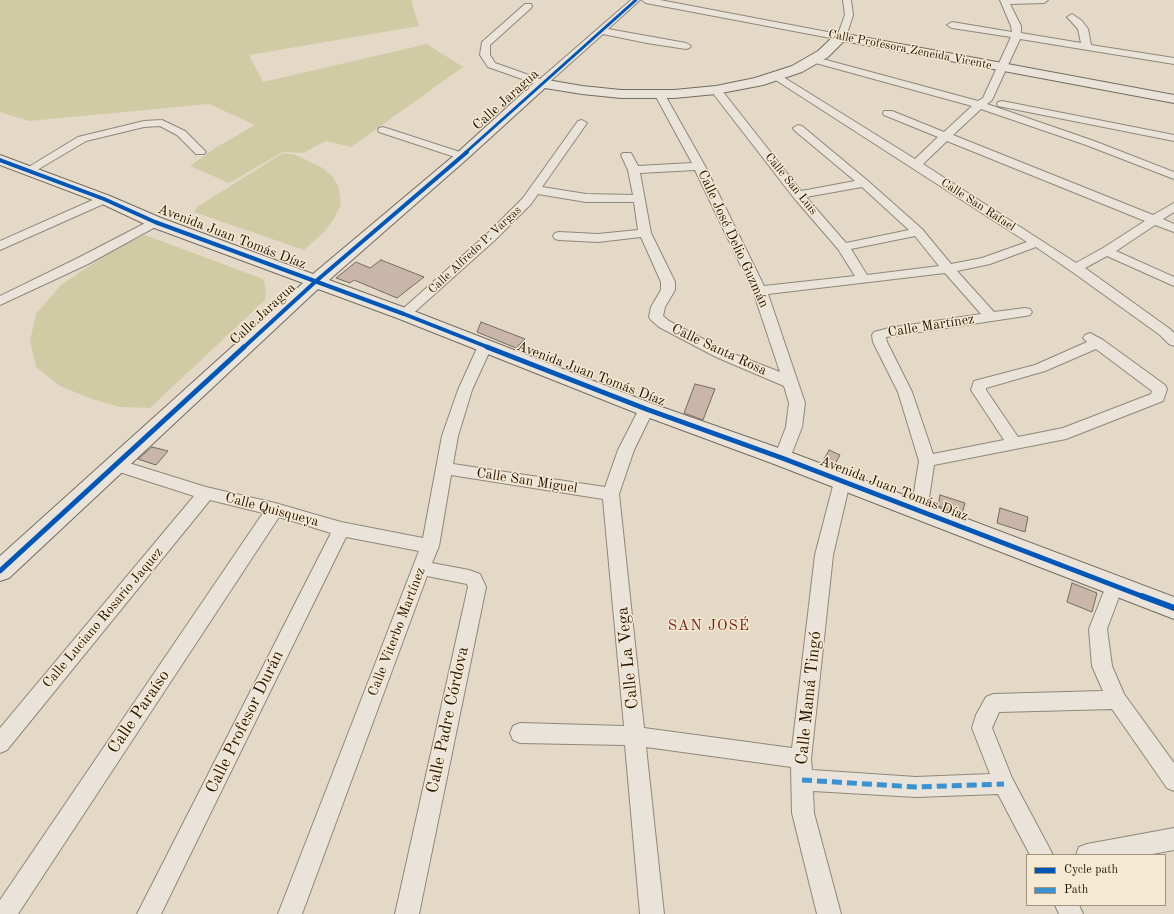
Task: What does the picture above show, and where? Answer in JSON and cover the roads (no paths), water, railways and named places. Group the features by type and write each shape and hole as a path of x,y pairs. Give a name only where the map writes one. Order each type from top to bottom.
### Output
{"street":[{"name":"Calle Jaragua","path":"0,571 315,282 462,156 542,82 636,0"},
{"name":"Calle Profesora Zeneida Vicente","path":"646,0 1001,68 1174,99"},
{"path":"528,6 485,44 486,55 491,65 542,82 601,92 660,95 738,87 776,77 815,60 831,49 841,37 849,15 847,0"},
{"path":"916,164 983,103 1017,35 1016,26 1005,1 1044,0"},
{"path":"1072,17 1083,29 1086,46"},
{"path":"952,25 1174,60"},
{"path":"602,31 686,46"},
{"path":"815,60 983,103 1174,138"},
{"name":"Calle San Rafael","path":"776,77 916,164 1076,268 1165,332 1174,341"},
{"name":"Calle San Luis","path":"716,90 798,195 843,247 863,279"},
{"name":"Calle José Delio Guzmán","path":"660,95 699,166 760,291 797,403 794,427 782,458"},
{"path":"983,103 1174,176"},
{"path":"888,113 1174,228"},
{"path":"28,170 82,139 144,124 162,123 181,133 200,152"},
{"name":"Calle Alfredo P. Vargas","path":"404,314 492,237 527,202 582,124"},
{"path":"798,128 864,183 918,232 948,269 991,317"},
{"path":"384,130 462,156"},
{"name":"Calle Santa Rosa","path":"627,155 634,170 645,233 668,282 668,290 658,307 656,317 664,324 720,354 789,382"},
{"name":"Avenida Juan Tomás Díaz","path":"0,160 104,199 155,222 404,314 646,409 782,458 1174,608"},
{"path":"634,170 699,166"},
{"path":"798,195 864,183"},
{"path":"536,190 586,198 638,199"},
{"path":"0,246 104,199"},
{"path":"1076,268 1107,252 1174,208"},
{"path":"0,301 83,261 155,222"},
{"path":"843,247 918,232"},
{"path":"559,236 598,238 645,233"},
{"path":"760,291 948,269 985,262 1036,243"},
{"path":"1107,252 1174,282"},
{"name":"Calle Martínez","path":"920,511 928,461 905,392 878,335 889,332 1025,312"},
{"path":"928,461 1015,444 1066,433 1158,397 1160,389 1094,340 1040,368 979,385 978,390 1015,444"},
{"name":"Calle Viterbo Martínez","path":"290,914 430,546 450,436 465,390 485,346"},
{"name":"Calle La Vega","path":"646,409 626,450 611,494 652,914"},
{"name":"Calle Quisqueya","path":"116,466 206,493 275,509 341,529 430,546"},
{"name":"Calle San Miguel","path":"443,468 611,494"},
{"name":"Calle Mamá Tingó","path":"829,914 803,813 801,758 824,554 842,482"},
{"name":"Calle Luciano Rosario Jaquez","path":"0,743 206,493"},
{"name":"Calle Paraíso","path":"4,914 275,509"},
{"name":"Calle Profesor Durán","path":"149,914 341,529"},
{"name":"Calle Padre Córdova","path":"407,914 477,587 474,579 469,577 422,568"},
{"path":"1114,586 1098,630 1102,666 1117,700 1174,781"},
{"path":"1041,854 1004,784 982,728 986,715 993,703 1117,700"},
{"path":"520,734 635,736 801,758"},
{"path":"802,780 916,787 1004,784"},
{"path":"1092,854 1174,839"}],"district":[{"name":"SAN JOSÉ","path":"709,626"}]}
